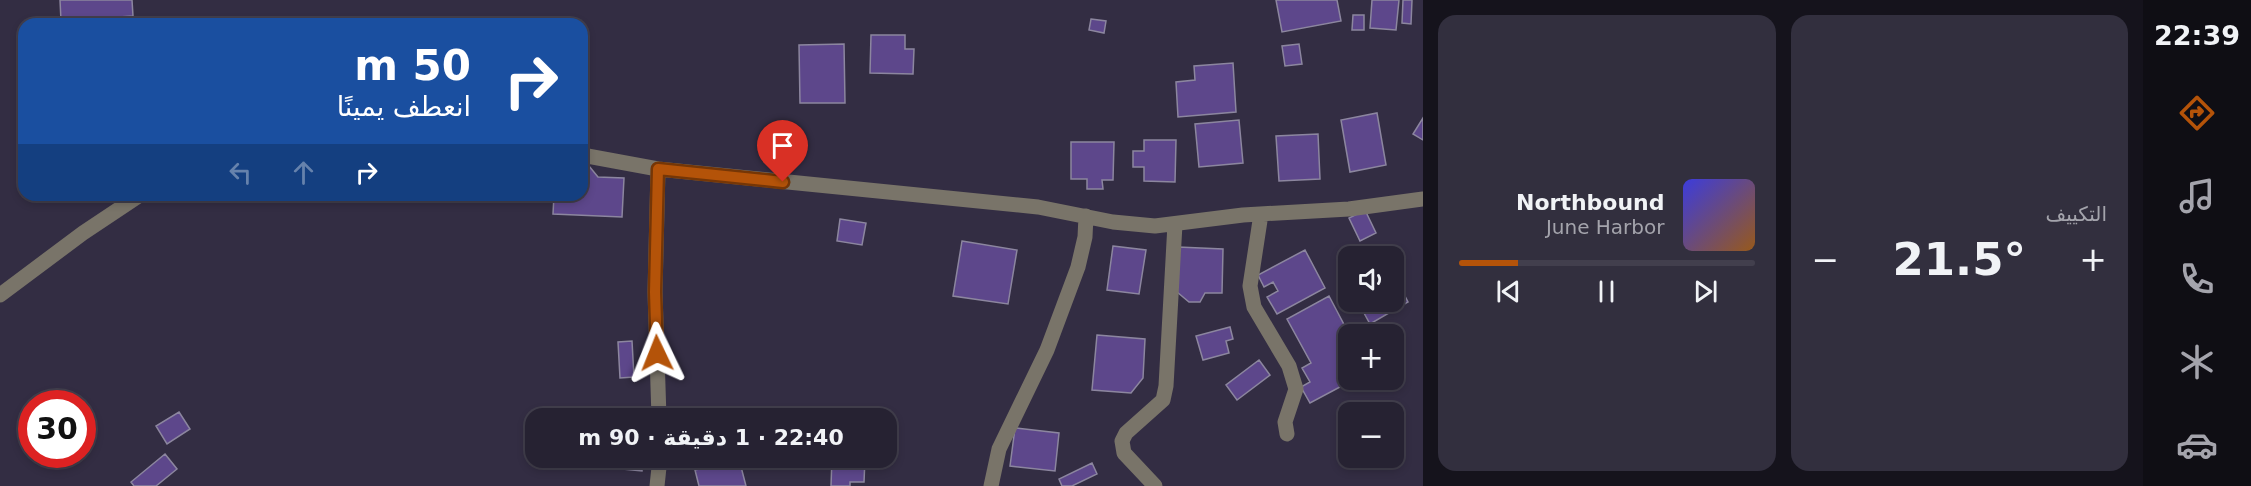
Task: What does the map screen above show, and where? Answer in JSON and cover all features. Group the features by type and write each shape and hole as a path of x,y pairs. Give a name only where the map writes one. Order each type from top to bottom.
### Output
{"street":[{"path":"588,156 658,169 1038,207 1113,222 1155,226 1262,214 1349,209 1423,199"},
{"path":"658,169 655,292 659,408"},
{"path":"0,295 83,233 131,201"},
{"path":"1262,214 1250,286 1254,307 1289,366 1296,389 1285,422 1287,434"},
{"path":"991,486 999,449 1047,350 1077,267 1085,237 1086,216"},
{"path":"1155,486 1124,453 1122,441 1126,433 1163,400 1175,224"},
{"path":"657,486 659,468"}],"building":[{"path":"60,0 132,0 133,16 61,18"},
{"path":"1276,0 1337,0 1341,21 1282,32"},
{"path":"1372,0 1399,0 1396,30 1370,28"},
{"path":"1403,0 1412,0 1411,24 1402,23"},
{"path":"1353,15 1364,15 1364,30 1352,30"},
{"path":"1091,19 1106,21 1104,33 1089,30"},
{"path":"871,35 905,35 905,49 914,49 913,74 870,73"},
{"path":"844,44 845,103 800,103 799,45"},
{"path":"1299,44 1302,64 1285,66 1282,46"},
{"path":"1233,63 1236,112 1178,117 1176,82 1195,80 1194,66"},
{"path":"1377,113 1386,165 1350,172 1341,120"},
{"path":"1423,118 1423,140 1413,134"},
{"path":"1239,120 1243,163 1199,167 1195,124"},
{"path":"1318,134 1320,179 1279,181 1276,136"},
{"path":"1144,140 1176,140 1175,182 1144,181 1144,167 1133,167 1133,151 1144,151"},
{"path":"1071,142 1114,142 1113,180 1102,180 1103,189 1087,189 1087,179 1071,179"},
{"path":"588,166 598,177 624,178 622,217 553,214 554,201 588,201"},
{"path":"1365,210 1376,233 1360,241 1349,218"},
{"path":"840,219 866,223 862,245 837,241"},
{"path":"962,241 1017,250 1008,304 953,296"},
{"path":"1113,246 1146,250 1139,294 1107,290"},
{"path":"1178,247 1223,249 1222,293 1205,293 1200,302 1189,302 1177,292"},
{"path":"1305,250 1325,288 1277,314 1267,297 1278,291 1273,282 1264,287 1258,275"},
{"path":"1329,296 1344,324 1338,324 1338,388 1310,403 1301,387 1310,382 1302,368 1311,363 1287,319"},
{"path":"1363,312 1391,312 1370,324"},
{"path":"1230,327 1233,339 1226,341 1229,353 1203,360 1196,336"},
{"path":"1097,335 1145,339 1143,378 1131,393 1092,390"},
{"path":"632,341 634,377 620,378 618,342"},
{"path":"1259,360 1270,375 1237,400 1226,385"},
{"path":"179,412 190,429 167,444 156,426"},
{"path":"1015,428 1059,433 1055,471 1010,466"},
{"path":"165,454 177,469 156,486 134,486 131,482"},
{"path":"1092,463 1097,474 1072,486 1062,486 1059,479"},
{"path":"623,468 642,468 642,471"},
{"path":"741,468 746,486 699,486 695,470"},
{"path":"832,468 865,468 864,482 850,482 850,486 831,486"}],"route":[{"path":"657,353 655,292 658,169 783,182"}]}
